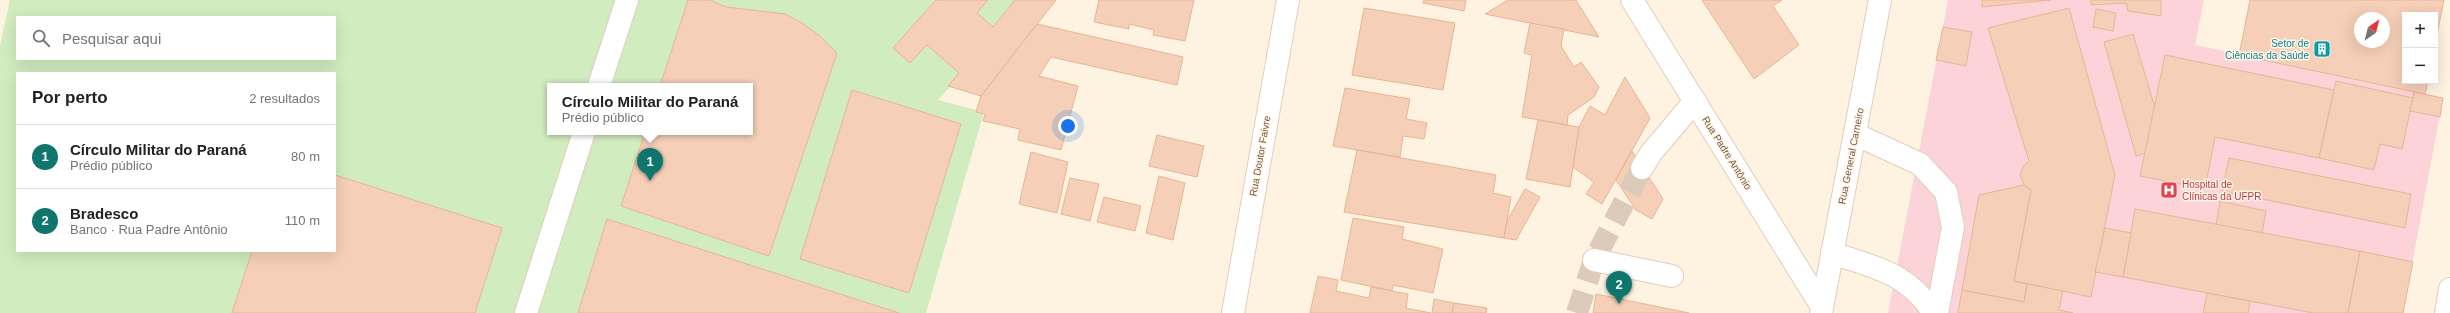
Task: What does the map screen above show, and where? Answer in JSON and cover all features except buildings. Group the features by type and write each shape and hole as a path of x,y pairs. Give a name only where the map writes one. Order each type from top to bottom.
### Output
{"street":[{"path":"600,83 627,0"},
{"name":"Rua Doutor Faivre","path":"1233,313 1288,0"},
{"name":"Rua Padre Antônio","path":"1632,0 1822,310"},
{"name":"Rua General Carneiro","path":"1822,310 1880,0"},
{"path":"1642,168 1651,153 1695,101"},
{"path":"1855,134 1920,164 1946,192 1953,227 1935,313"},
{"path":"526,313 583,135"},
{"path":"1832,253 1896,275 1921,294 1935,313"},
{"path":"1594,260 1672,276"},
{"path":"2446,313 2450,290"}],"shaded area":[{"name":"Hospital de Clínicas da UFPR","path":"1948,0 2204,0 2195,45 2443,98 2403,313 1888,313"}],"green space":[{"path":"10,0 1029,0 938,100 984,112 926,313 0,313 0,45"}],"tunnel":[{"path":"1577,313 1594,260 1642,168"}],"place":[{"name":"Setor de Ciências da Saúde","path":"2322,49"},
{"name":"Círculo Militar do Paraná","path":"650,181"},
{"name":"Hospital de Clínicas da UFPR","path":"2169,190"},
{"name":"Bradesco","path":"1619,304"}]}
